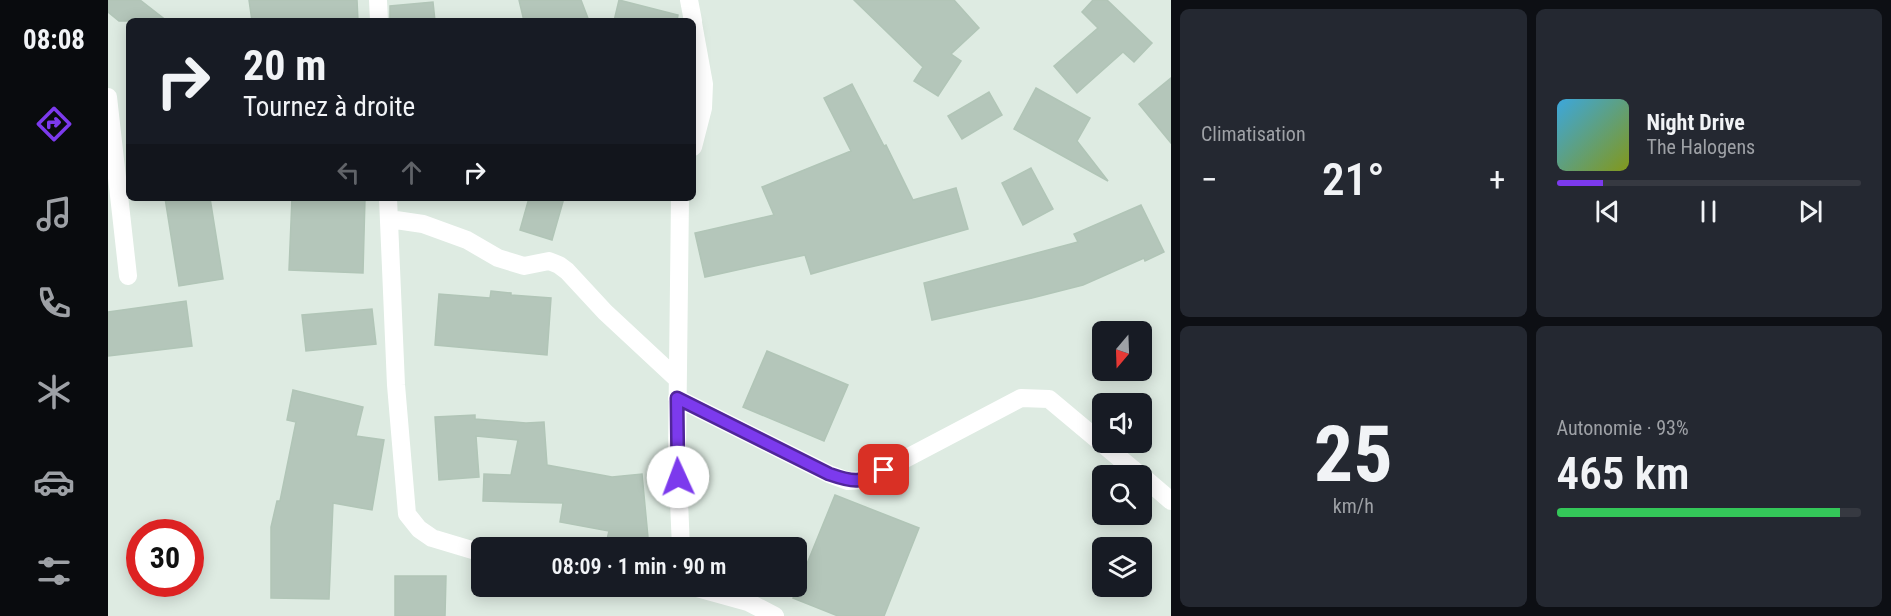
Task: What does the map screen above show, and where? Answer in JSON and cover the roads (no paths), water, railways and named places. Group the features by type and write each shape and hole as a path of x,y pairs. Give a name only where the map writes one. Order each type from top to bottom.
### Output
{"street":[{"path":"378,0 379,18"},
{"path":"689,0 692,18"},
{"path":"696,39 704,84 703,108 696,135"},
{"path":"108,97 128,276"},
{"path":"388,201 396,385 407,514 419,529 432,538 471,550"},
{"path":"680,201 677,454 681,537"},
{"path":"389,219 423,224 467,240 498,258 524,266 549,261 559,265 567,270 605,312 677,379"},
{"path":"677,398 829,474 848,481 865,480 1021,398 1049,399 1128,465"},
{"path":"1152,485 1171,501"},
{"path":"730,597 748,602 775,616"}]}
